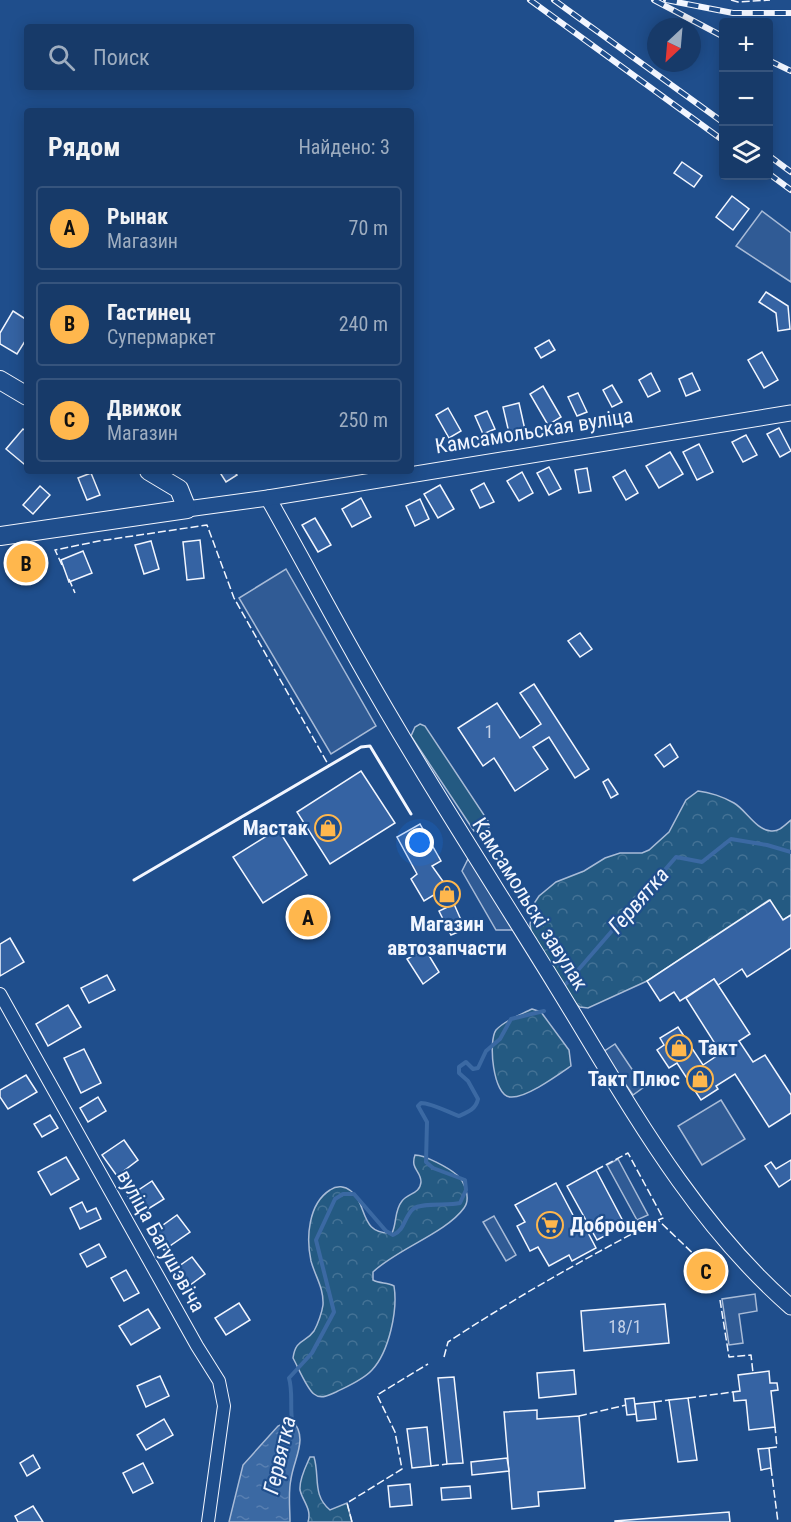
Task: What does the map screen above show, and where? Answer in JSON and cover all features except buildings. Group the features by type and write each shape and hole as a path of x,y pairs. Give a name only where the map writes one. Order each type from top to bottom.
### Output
{"main road":[{"path":"0,380 24,394"},
{"path":"154,474 179,489 187,509"},
{"name":"Камсамольская вуліца","path":"0,536 187,509"}],"street":[{"name":"Камсамольская вуліца","path":"187,509 268,498 791,413"},
{"name":"Камсамольскі завулак","path":"268,498 398,729 641,1124 719,1235 762,1281 791,1307"},
{"name":"вуліца Багушэвіча","path":"0,994 197,1346 219,1380 224,1406 208,1522"}],"green space":[{"path":"420,724 425,726 488,821 490,826 484,833 474,831 411,736 415,727"},
{"path":"698,791 716,795 734,803 756,824 766,830 782,828 791,820 791,915 783,920 769,900 647,981 588,1008 580,1007 532,938 530,924 535,902 556,882 584,871 605,858 620,853 642,853 649,850 669,832 686,800"},
{"path":"532,1009 541,1012 569,1050 571,1066 532,1090 516,1097 510,1097 504,1094 496,1078 492,1056 494,1036 496,1030 504,1023"},
{"path":"415,1155 437,1162 457,1175 466,1191 466,1204 446,1225 373,1272 373,1280 394,1286 395,1307 391,1330 383,1353 372,1370 360,1380 328,1396 317,1396 308,1388 293,1358 296,1347 314,1331 323,1305 322,1293 309,1252 310,1222 313,1213 317,1204 330,1190 335,1187 344,1187 356,1197 369,1224 374,1229 392,1233 399,1205 404,1198 420,1186 421,1178 414,1164"},
{"path":"310,1457 314,1457 319,1492 324,1504 330,1510 347,1503 352,1522 308,1522 308,1509 300,1486"}],"shaded area":[{"path":"762,211 791,233 791,282 736,246"},
{"path":"286,569 376,726 331,754 239,598"},
{"path":"469,857 514,930 496,930 462,871"},
{"path":"615,1044 644,1087 633,1095 603,1052"},
{"path":"721,1100 745,1139 702,1165 678,1126"},
{"path":"618,1159 648,1215 637,1220 607,1165"},
{"path":"494,1216 516,1255 506,1261 483,1222"},
{"path":"755,1294 757,1311 739,1314 743,1343 729,1345 722,1299"}],"water":[{"path":"292,1420 297,1427 300,1441 290,1484 290,1522 229,1522 243,1465 278,1426"}],"waterway":[{"name":"Гервятка","path":"566,984 676,857 702,862 731,839 791,852"},
{"name":"Гервятка","path":"292,1420 289,1378 312,1353 334,1312 316,1240 335,1199 343,1194 354,1194 386,1231 393,1235 400,1230 410,1212 417,1207 460,1203 466,1190 465,1180 433,1168 426,1162 427,1122 418,1106 421,1103 430,1104 459,1116 471,1110 478,1099 468,1081 459,1073 459,1067 466,1062 473,1069 478,1068 486,1051 500,1039 511,1019 544,1011"}],"railway":[{"path":"530,0 719,137"},
{"path":"554,0 719,119"},
{"path":"654,0 719,34"},
{"path":"666,0 733,13 791,13"},
{"path":"773,62 791,71"},
{"path":"773,159 791,172"},
{"path":"773,177 791,190"}],"fence":[{"path":"731,0 738,2 770,0"},
{"path":"62,565 55,550 207,525 234,598 329,766"},
{"path":"69,579 75,593"},
{"path":"596,1170 628,1153 663,1218 658,1220"},
{"path":"444,1357 448,1342 474,1325 552,1278 658,1220 704,1264"},
{"path":"720,1300 729,1357 751,1355 753,1373"},
{"path":"352,1522 347,1503 402,1469 395,1432 377,1395 428,1364"},
{"path":"688,1398 733,1392"},
{"path":"654,1402 669,1400"},
{"path":"579,1416 626,1405"},
{"path":"769,1448 777,1447 775,1427"},
{"path":"431,1466 447,1464"},
{"path":"771,1468 778,1522"}],"wall":[{"path":"134,880 361,747 370,746 411,814"}],"place":[{"name":"Гастинец","path":"26,563"},
{"name":"Мастак","path":"328,828"},
{"name":"Магазин автозапчасти","path":"447,894"},
{"name":"Рынак","path":"308,917"},
{"name":"Такт","path":"679,1048"},
{"name":"Такт Плюс","path":"700,1079"},
{"name":"Доброцен","path":"550,1225"},
{"name":"Движок","path":"706,1271"}]}
